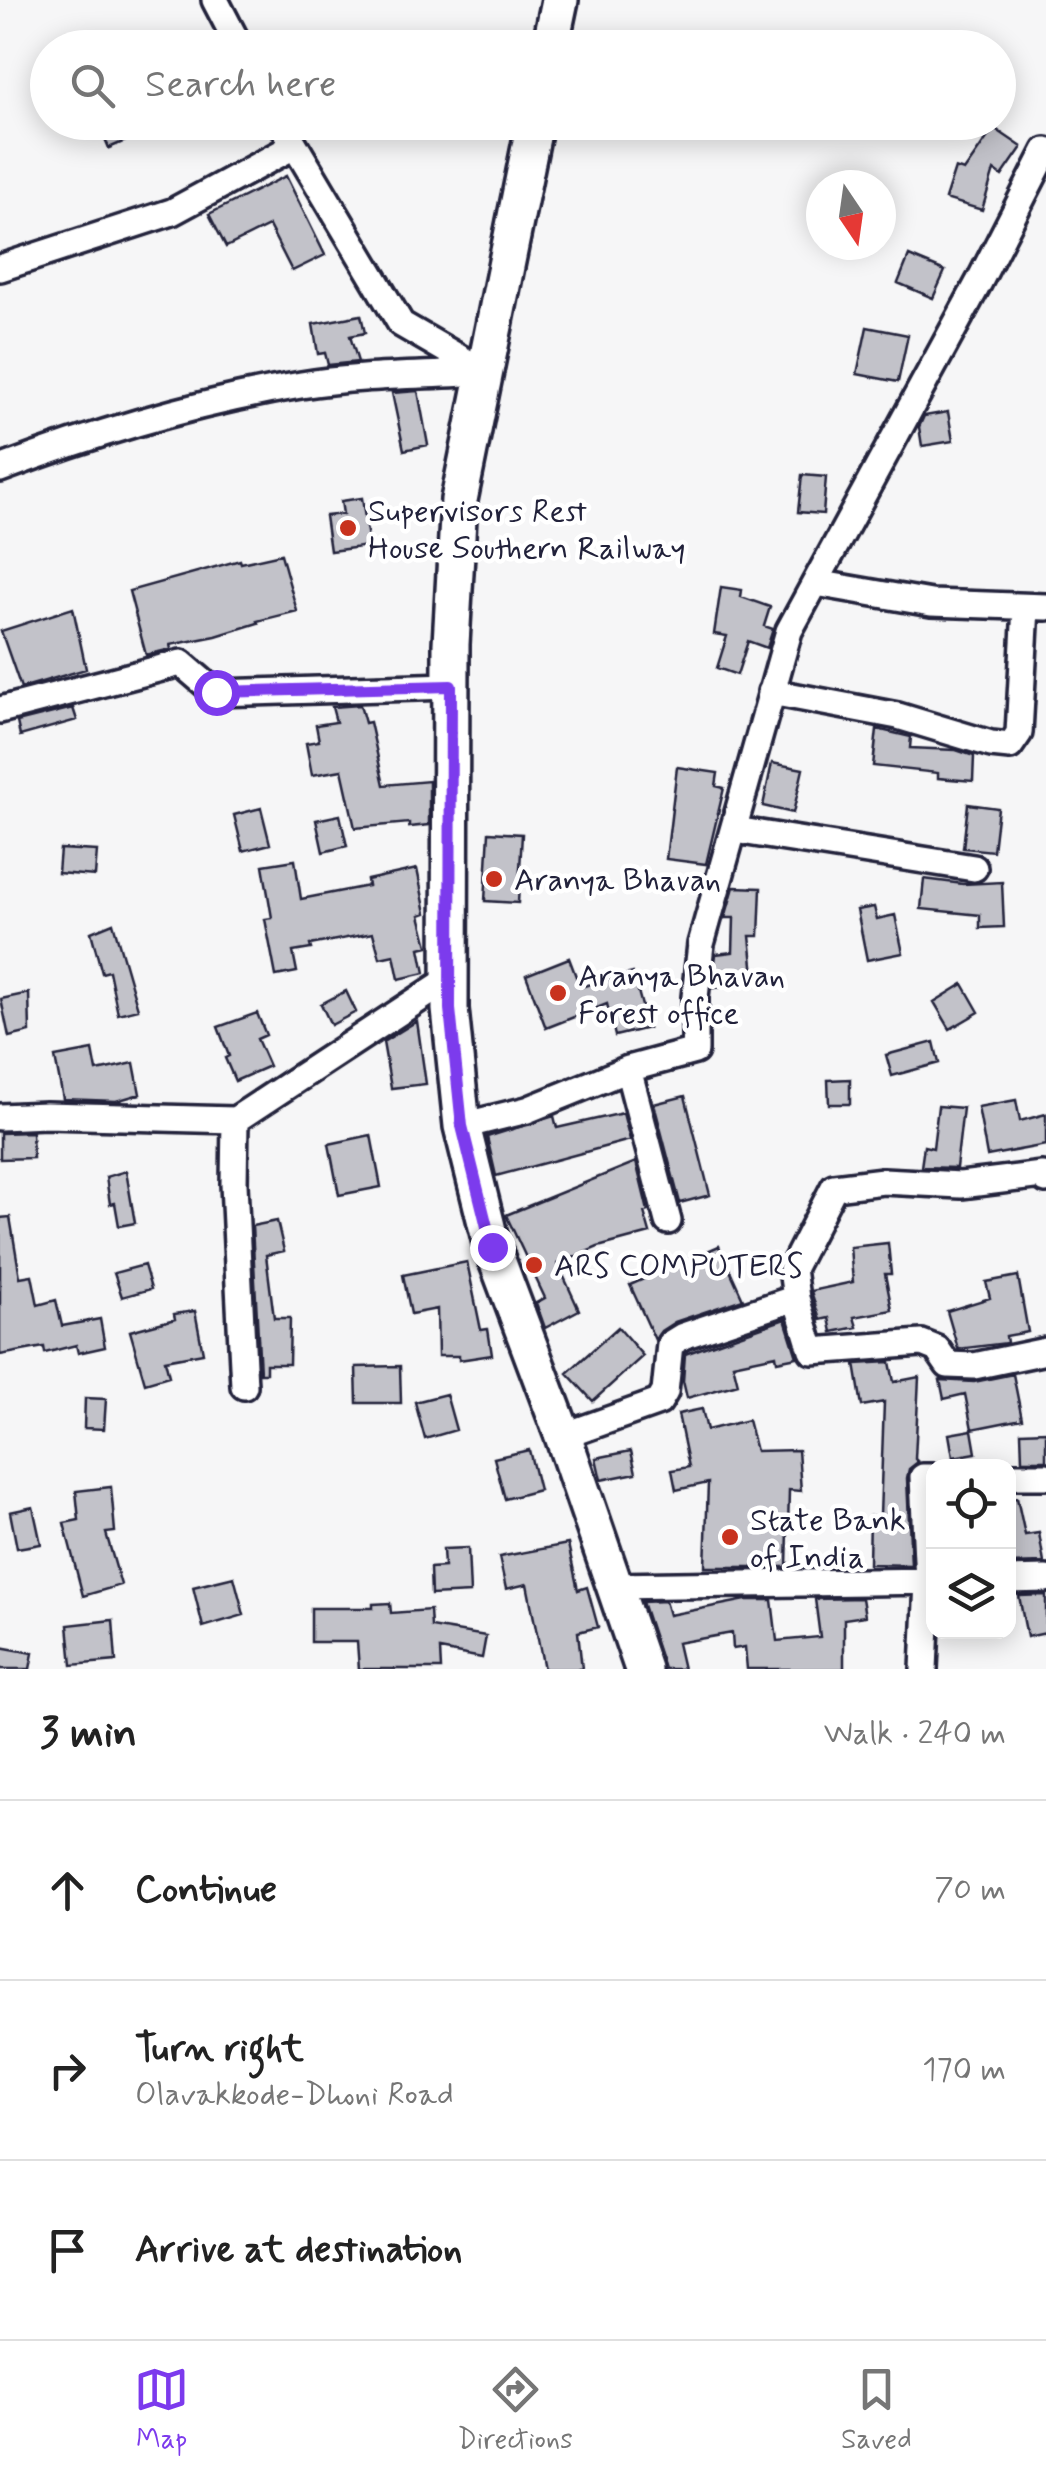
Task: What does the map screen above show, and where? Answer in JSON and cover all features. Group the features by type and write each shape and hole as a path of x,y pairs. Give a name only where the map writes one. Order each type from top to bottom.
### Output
{"main road":[{"path":"554,30 560,0"},
{"path":"531,140 459,500 451,686 450,978 462,1126 492,1247 563,1436 643,1669"}],"street":[{"path":"215,0 231,30"},
{"path":"291,140 401,324 484,372"},
{"path":"0,268 172,212 294,146"},
{"path":"462,1126 527,1110 628,1069 695,1051 695,997 702,944 789,631 1046,152"},
{"path":"0,469 94,434 305,384 484,372"},
{"path":"771,692 898,716 990,744 1010,746 1019,733 1036,607 931,602 816,584"},
{"path":"0,710 181,663 216,692 451,686"},
{"path":"734,830 974,868"},
{"path":"0,1117 235,1120 450,978"},
{"path":"628,1069 668,1221"},
{"path":"235,1120 234,1184 244,1386"},
{"path":"1046,1180 1042,1175 960,1185 883,1181 834,1188 792,1269 812,1351 922,1344 937,1349 948,1365 974,1366 1046,1352"},
{"path":"563,1436 659,1402 664,1392 670,1344 796,1298"},
{"path":"1016,1476 1046,1476"},
{"path":"926,1477 926,1516"},
{"path":"1016,1580 1046,1580"},
{"path":"612,1586 926,1581"},
{"path":"924,1669 926,1639"}],"building":[{"path":"106,140 127,140 109,148"},
{"path":"986,140 1012,140 1022,147 1002,176 994,170 982,210 945,199 955,168 964,171"},
{"path":"286,176 325,255 292,271 269,226 226,247 209,214"},
{"path":"909,256 945,271 933,298 898,283"},
{"path":"361,315 365,333 350,336 358,362 328,365 325,353 318,354 313,324"},
{"path":"867,327 908,335 898,382 857,374"},
{"path":"418,391 428,445 404,450 392,393"},
{"path":"948,412 953,441 922,446 919,427 924,416"},
{"path":"802,475 826,477 823,514 798,512"},
{"path":"362,498 369,546 330,551 325,516 343,514 341,501"},
{"path":"281,554 297,611 146,655 129,591 240,560 241,563"},
{"path":"721,587 742,590 741,597 770,607 764,626 773,629 767,648 748,641 737,675 717,668 727,636 714,634"},
{"path":"73,608 86,669 21,688 1,631"},
{"path":"360,705 365,723 370,722 384,785 429,781 429,825 355,828 342,770 312,775 306,743 319,741 316,725 336,722 332,707"},
{"path":"73,708 77,720 20,736 17,722"},
{"path":"877,729 911,737 910,748 956,750 974,756 973,781 873,766"},
{"path":"772,763 803,769 793,813 763,806"},
{"path":"677,767 718,773 716,786 724,788 706,864 666,859"},
{"path":"968,804 998,808 993,851 963,848"},
{"path":"261,808 270,844 243,851 234,815"},
{"path":"340,815 347,846 323,852 316,820"},
{"path":"489,832 522,834 518,903 485,901"},
{"path":"60,849 97,851 95,876 58,873"},
{"path":"295,860 301,899 368,886 367,880 417,869 426,913 420,915 428,946 420,948 425,973 399,979 394,955 380,958 373,933 293,952 297,972 276,976 265,919 272,918 263,865"},
{"path":"924,879 963,884 1002,882 1004,927 980,928 980,915 921,909"},
{"path":"734,887 761,888 759,936 750,936 755,984 712,988 716,954 733,952 734,918 725,918"},
{"path":"874,907 877,919 895,915 903,953 867,960 857,910"},
{"path":"113,923 138,1009 118,1014 109,971 102,973 91,932"},
{"path":"569,958 580,987 633,973 648,1028 615,1036 607,1004 546,1028 526,975"},
{"path":"963,984 979,1012 950,1029 934,1002"},
{"path":"346,991 356,1012 331,1025 321,1004"},
{"path":"29,993 30,1032 9,1037 1,999"},
{"path":"257,1013 266,1035 257,1039 269,1066 235,1081 218,1027"},
{"path":"417,1021 426,1084 391,1088 383,1042"},
{"path":"934,1042 939,1063 892,1076 886,1055"},
{"path":"93,1050 97,1071 134,1063 140,1094 116,1101 63,1099 55,1057"},
{"path":"850,1079 850,1104 829,1104 828,1080"},
{"path":"685,1096 710,1195 680,1203 654,1104"},
{"path":"1016,1100 1020,1121 1046,1114 1046,1145 987,1156 978,1107"},
{"path":"938,1106 963,1108 956,1168 921,1167 924,1146 933,1148"},
{"path":"623,1113 630,1140 496,1176 487,1137 554,1116 557,1128"},
{"path":"32,1132 33,1158 0,1159 0,1133"},
{"path":"371,1135 381,1187 339,1195 329,1144"},
{"path":"636,1162 650,1233 598,1247 558,1264 579,1310 545,1328 536,1303 545,1298 506,1215"},
{"path":"126,1171 135,1223 119,1226 115,1203 110,1204 106,1177"},
{"path":"10,1217 20,1277 32,1275 38,1305 56,1300 62,1326 100,1319 105,1347 78,1353 76,1345 45,1353 44,1347 0,1355 0,1218"},
{"path":"277,1221 284,1251 266,1255 274,1318 290,1318 289,1364 266,1364 266,1373 260,1373 252,1226"},
{"path":"888,1243 891,1274 885,1274 892,1310 854,1317 857,1327 832,1332 829,1318 820,1320 811,1291 853,1282 850,1247"},
{"path":"719,1246 743,1299 675,1322 655,1340 630,1285"},
{"path":"467,1262 481,1330 488,1329 492,1355 459,1360 459,1356 438,1356 437,1309 411,1314 403,1275"},
{"path":"144,1265 151,1289 122,1297 114,1273"},
{"path":"1018,1276 1028,1332 1006,1336 1007,1343 958,1349 947,1311 990,1298 986,1282"},
{"path":"195,1311 203,1353 165,1360 169,1376 145,1383 130,1331 175,1319 174,1314"},
{"path":"785,1319 797,1357 777,1361 776,1355 733,1364 738,1384 687,1398 683,1381 685,1354"},
{"path":"618,1327 643,1356 593,1401 567,1373"},
{"path":"890,1362 894,1382 919,1377 915,1459 918,1462 909,1469 907,1478 911,1565 869,1564 870,1516 880,1516 884,1402 862,1406 855,1364"},
{"path":"400,1366 401,1403 357,1403 356,1367"},
{"path":"1013,1374 1022,1419 972,1429 965,1394 944,1399 940,1380 974,1382"},
{"path":"446,1394 456,1430 425,1439 415,1402"},
{"path":"85,1398 106,1399 104,1429 84,1428"},
{"path":"702,1409 707,1430 748,1420 756,1451 798,1450 801,1491 789,1490 787,1567 705,1567 708,1483 676,1490 672,1470 689,1467 678,1414"},
{"path":"972,1430 976,1453 953,1457 949,1434"},
{"path":"1046,1431 1046,1460 1022,1460 1021,1432"},
{"path":"529,1450 539,1490 505,1499 494,1458"},
{"path":"631,1451 636,1473 601,1480 596,1458"},
{"path":"111,1487 115,1532 106,1533 121,1585 83,1596 64,1523 79,1520 76,1491"},
{"path":"1016,1498 1025,1535 1039,1533 1044,1563 1016,1564"},
{"path":"33,1507 41,1544 17,1548 10,1512"},
{"path":"568,1544 578,1590 587,1587 598,1627 578,1632 582,1669 544,1669 527,1584 506,1589 499,1557"},
{"path":"468,1548 470,1593 431,1595 430,1568 444,1567 443,1549"},
{"path":"234,1577 244,1615 203,1627 193,1587"},
{"path":"1046,1595 1046,1633 1027,1637 1019,1596"},
{"path":"862,1598 865,1616 844,1619 844,1669 747,1669 745,1647 733,1649 732,1633 677,1643 683,1669 664,1669 642,1602 665,1601 669,1615 746,1600 772,1600 777,1641 820,1637 815,1599"},
{"path":"390,1603 391,1613 430,1610 431,1627 486,1636 482,1658 440,1650 441,1669 359,1669 357,1642 311,1642 311,1608 373,1608 373,1604"},
{"path":"113,1620 116,1661 72,1665 68,1625"},
{"path":"0,1647 33,1653 30,1669 0,1669"}],"place":[{"name":"Supervisors Rest House Southern Railway","path":"348,528"},
{"name":"Aranya Bhavan","path":"494,879"},
{"name":"Aranya Bhavan Forest office","path":"558,993"},
{"name":"ARS COMPUTERS","path":"534,1265"},
{"name":"State Bank of India","path":"730,1537"}],"route":[{"path":"216,692 451,686 450,1009 462,1126 492,1247"}]}
